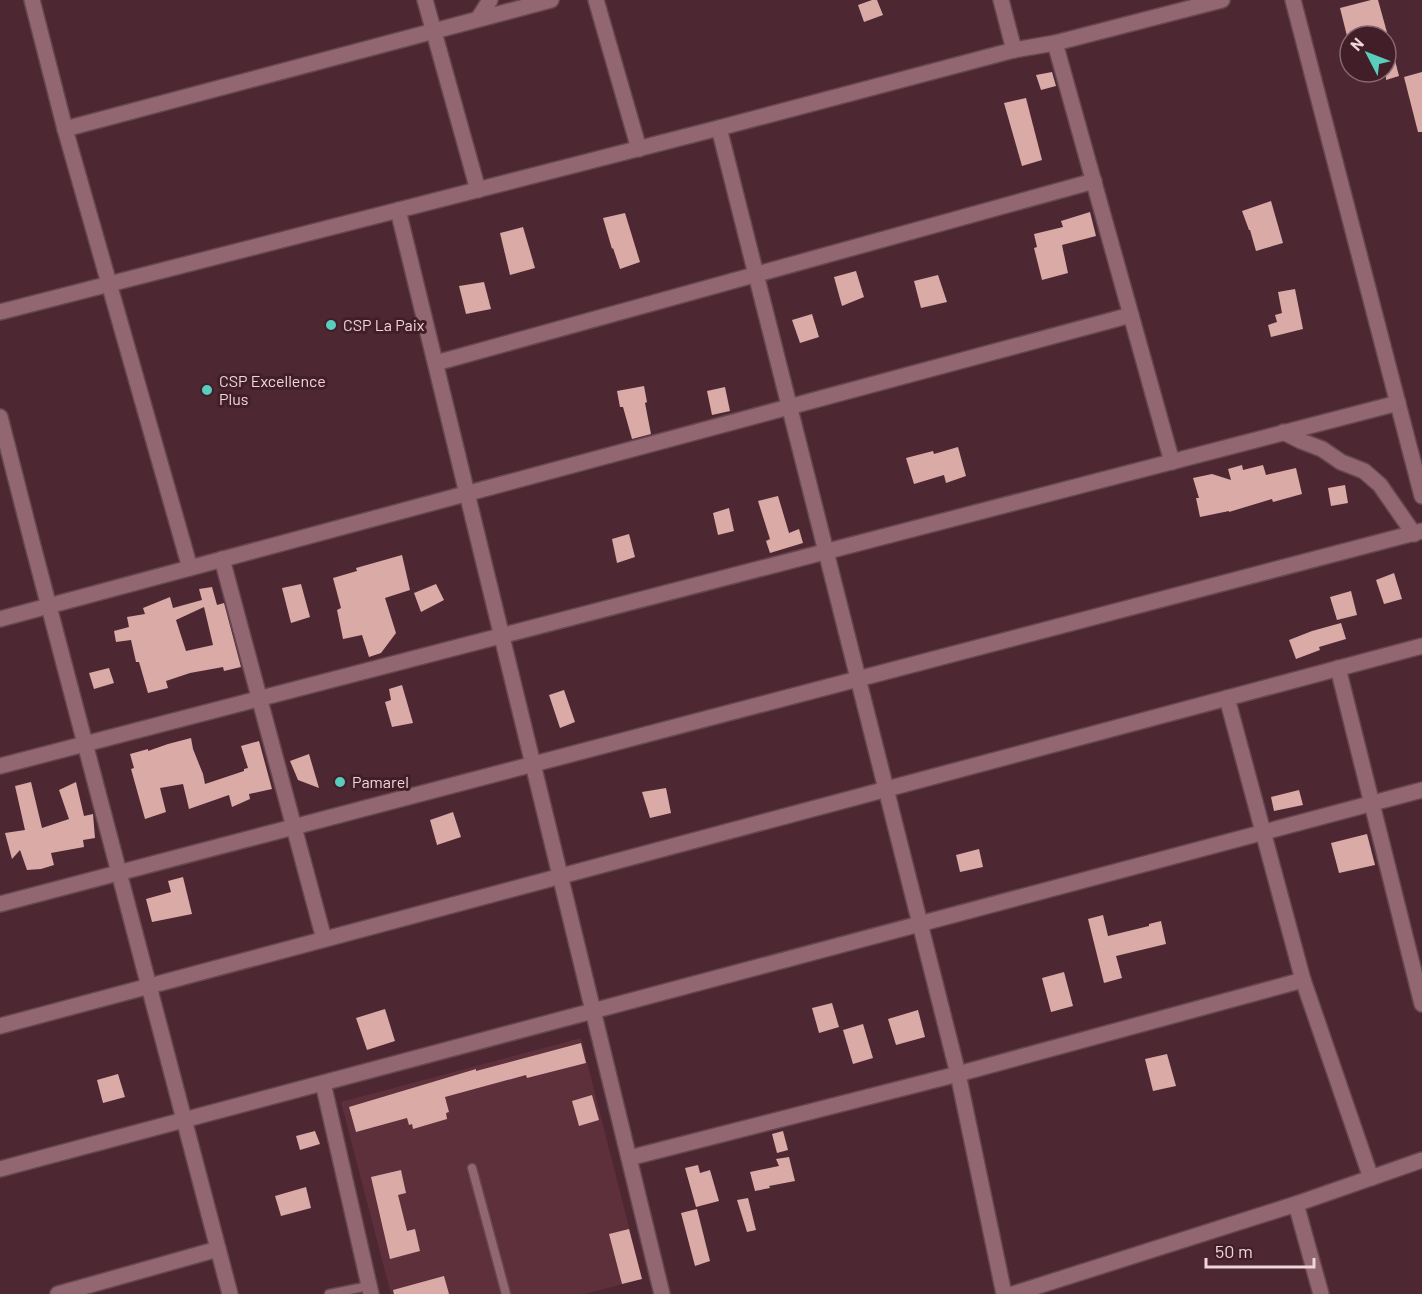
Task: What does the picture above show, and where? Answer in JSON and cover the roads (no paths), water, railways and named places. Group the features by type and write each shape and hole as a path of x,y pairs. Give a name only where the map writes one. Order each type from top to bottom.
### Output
{"street":[{"path":"32,0 65,129 190,568"},
{"path":"424,0 478,190"},
{"path":"478,19 490,0"},
{"path":"65,129 551,0"},
{"path":"596,0 639,148"},
{"path":"1001,0 1014,50"},
{"path":"0,312 1014,50 1055,42 1173,6 1222,0"},
{"path":"1293,0 1422,496"},
{"path":"1055,42 1172,462"},
{"path":"719,128 958,1074 1004,1294"},
{"path":"436,363 1094,181"},
{"path":"398,210 662,1294"},
{"path":"0,619 1131,315"},
{"path":"0,766 1398,403"},
{"path":"0,417 8,478 48,606 230,1294"},
{"path":"0,904 1418,532 1380,485 1364,471 1341,462 1322,449 1284,432"},
{"path":"222,560 324,939"},
{"path":"0,1026 1422,646"},
{"path":"1338,668 1422,1004"},
{"path":"1227,698 1303,980 1371,1178"},
{"path":"0,1169 1422,790"},
{"path":"629,1158 958,1074 1303,980"},
{"path":"323,1083 370,1290"},
{"path":"1013,1294 1296,1204 1422,1160"},
{"path":"1296,1204 1321,1294"},
{"path":"58,1294 218,1249"}],"lane":[{"path":"472,1168 506,1294"},
{"path":"328,1294 370,1290"}],"place":[{"name":"CSP La Paix","path":"331,325"},
{"name":"CSP Excellence Plus","path":"207,390"},
{"name":"Pamarel","path":"340,782"}]}
